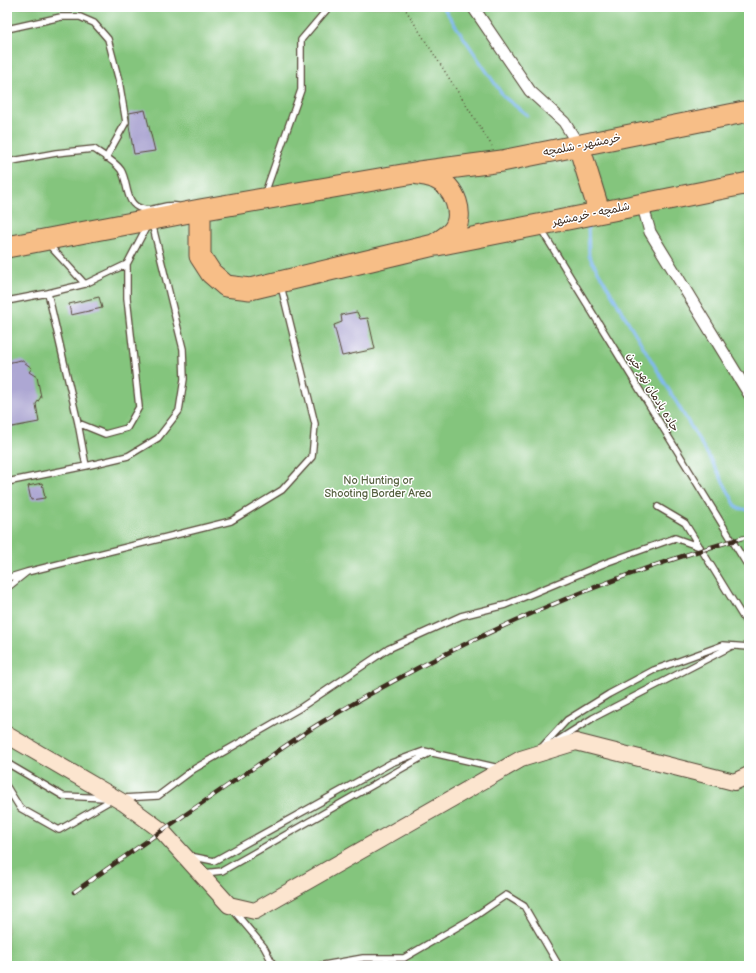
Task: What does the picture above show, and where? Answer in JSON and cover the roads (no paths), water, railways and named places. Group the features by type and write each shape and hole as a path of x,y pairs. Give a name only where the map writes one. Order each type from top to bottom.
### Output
{"highway":[{"name":"خرمشهر - شلمچه","path":"7,247 196,210 414,173 502,161 749,111"},
{"path":"579,146 598,211"},
{"path":"414,173 436,178 446,186 456,199 459,216 452,232 434,246"},
{"name":"شلمچه - خرمشهر","path":"196,210 200,256 211,273 226,286 250,289 434,246 539,226 598,211 749,183"}],"main road":[{"path":"7,735 115,798 162,831 229,905 255,912 521,758 576,742 734,782 749,775"}],"street":[{"path":"473,7 530,91 564,122 579,146"},
{"path":"642,203 650,232 749,394"}],"lane":[{"path":"263,199 284,144 301,90 301,40 329,7"},
{"path":"7,29 61,17 80,17 94,23 108,39 120,81 126,122 106,158"},
{"path":"7,162 56,153 94,149 121,171 127,192 134,204 144,210 170,204 196,210"},
{"path":"78,423 105,434 127,428 140,407 127,298 127,264 151,219"},
{"path":"7,482 128,456 158,438 179,411 184,378 183,349 151,219"},
{"name":"جاده یادمان نهر خین","path":"539,226 749,568"},
{"path":"44,240 85,284"},
{"path":"7,301 85,284 127,264"},
{"path":"7,578 231,521 282,490 312,457 315,424 280,282"},
{"path":"48,293 78,423 86,466"},
{"path":"658,507 685,523 749,627"},
{"path":"7,763 63,796 115,798 158,796 194,769 300,708 388,649 461,616 505,605 608,562 675,538 700,547"},
{"path":"7,588 27,572"},
{"path":"536,754 567,720 609,694 654,670 723,645 749,647"},
{"path":"536,754 593,718 733,646"},
{"path":"183,855 214,861 391,763 424,751 503,769"},
{"path":"199,873 222,871 431,752"},
{"path":"7,787 20,808 59,830 115,798"},
{"path":"318,966 363,958 404,958 472,919 506,894 524,906 559,966"},
{"path":"229,905 264,947 274,966"},
{"path":"348,961 354,966"}],"waterway":[{"path":"443,7 504,97 527,115"},
{"path":"588,225 589,256 718,472 737,508 749,510"}],"railway":[{"path":"74,892 305,733 373,692 424,665 530,614 583,592 638,571 749,536"}],"park label":[{"name":"No Hunting or Shooting Border Area","path":"378,486"}]}
